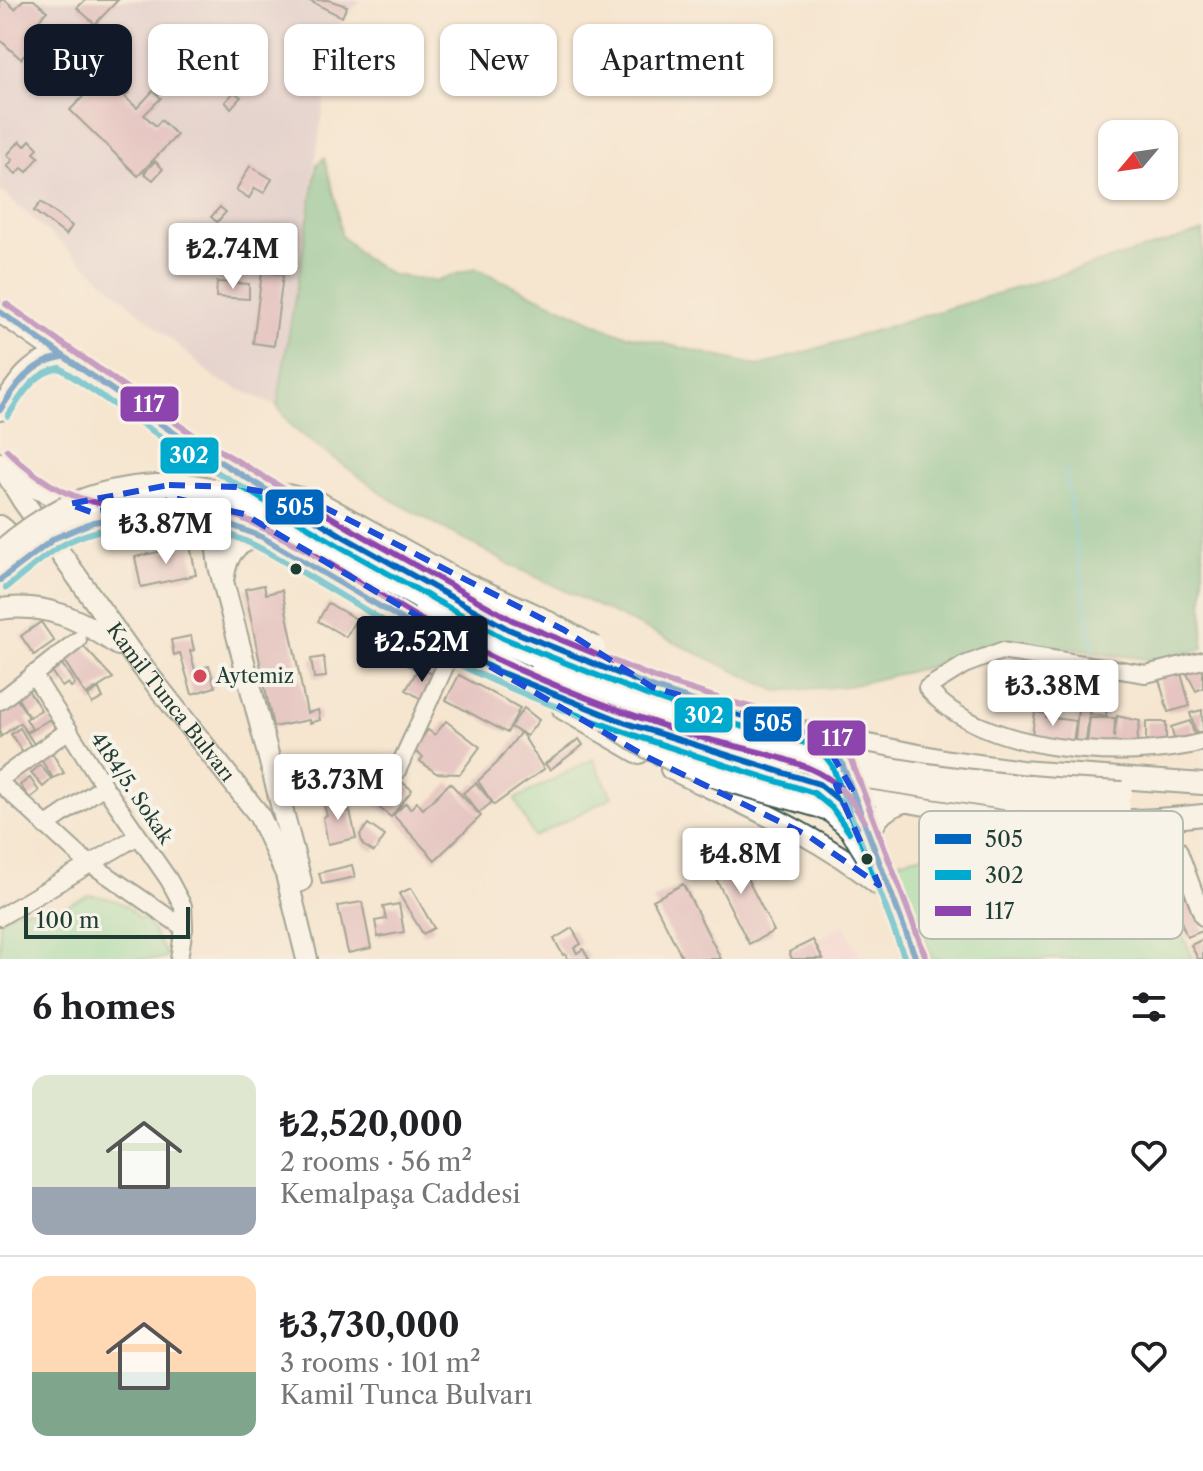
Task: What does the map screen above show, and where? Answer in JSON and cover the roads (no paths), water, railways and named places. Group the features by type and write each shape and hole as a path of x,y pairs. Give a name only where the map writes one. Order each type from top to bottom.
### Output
{"main road":[{"path":"0,312 187,442 238,473"},
{"path":"0,410 30,370 50,358 62,357"},
{"path":"187,442 216,476"},
{"path":"0,460 44,493 88,511 128,516"},
{"name":"Kamil Tunca Bulvarı","path":"0,460 50,541 133,655 259,815 286,874 307,959"},
{"path":"192,484 253,502 397,588 509,645 697,719 863,763 1203,814"},
{"path":"0,551 59,508 94,494 136,486 192,484 251,489 320,503 454,578 534,614 595,647 652,687"},
{"path":"2,574 41,536 73,519 122,503 178,499 203,502 244,514 423,615 584,695 680,730 741,748 861,777 1011,800 1121,800 1203,787"},
{"path":"2,574 50,541 86,524 151,513 208,514 262,537 435,639 647,757 836,852 872,862"},
{"name":"Kamil Tunca Bulvarı","path":"208,514 320,959"},
{"path":"307,515 532,640 721,710 814,734 949,761 1021,771 1203,787"},
{"path":"0,526 13,538 18,557 2,574"},
{"path":"223,580 227,561 235,547 243,540 262,537"},
{"path":"435,639 428,626 429,613 444,600 458,601"},
{"path":"0,609 34,607 54,611 98,630 133,655"},
{"path":"423,615 463,644 590,709 659,755 720,779 829,810 850,829 872,862"},
{"path":"497,671 626,723 704,749 852,789 970,811"},
{"path":"704,749 725,747 733,735 732,720 721,710"},
{"path":"814,734 833,748 852,789 872,862 916,959"},
{"path":"807,778 831,792 846,808 867,848 906,959"},
{"path":"872,862 879,815 907,801"},
{"path":"1183,817 1203,814"}],"street":[{"path":"0,701 78,640"},
{"path":"397,771 453,649"},
{"path":"1203,660 1146,674 1001,651 964,665 927,688 938,701 964,720 1022,741 1149,752 1203,742"},
{"name":"4184/5. Sokak","path":"33,674 104,786 169,880 183,906 184,928"},
{"path":"69,730 0,781 45,826 91,865 184,928 179,959"},
{"path":"45,826 104,786"},
{"path":"0,917 138,836"},
{"path":"1183,863 1203,917"}],"waterway":[{"path":"1065,470 1094,660"}],"place":[{"name":"Aytemiz","path":"200,676"}]}
